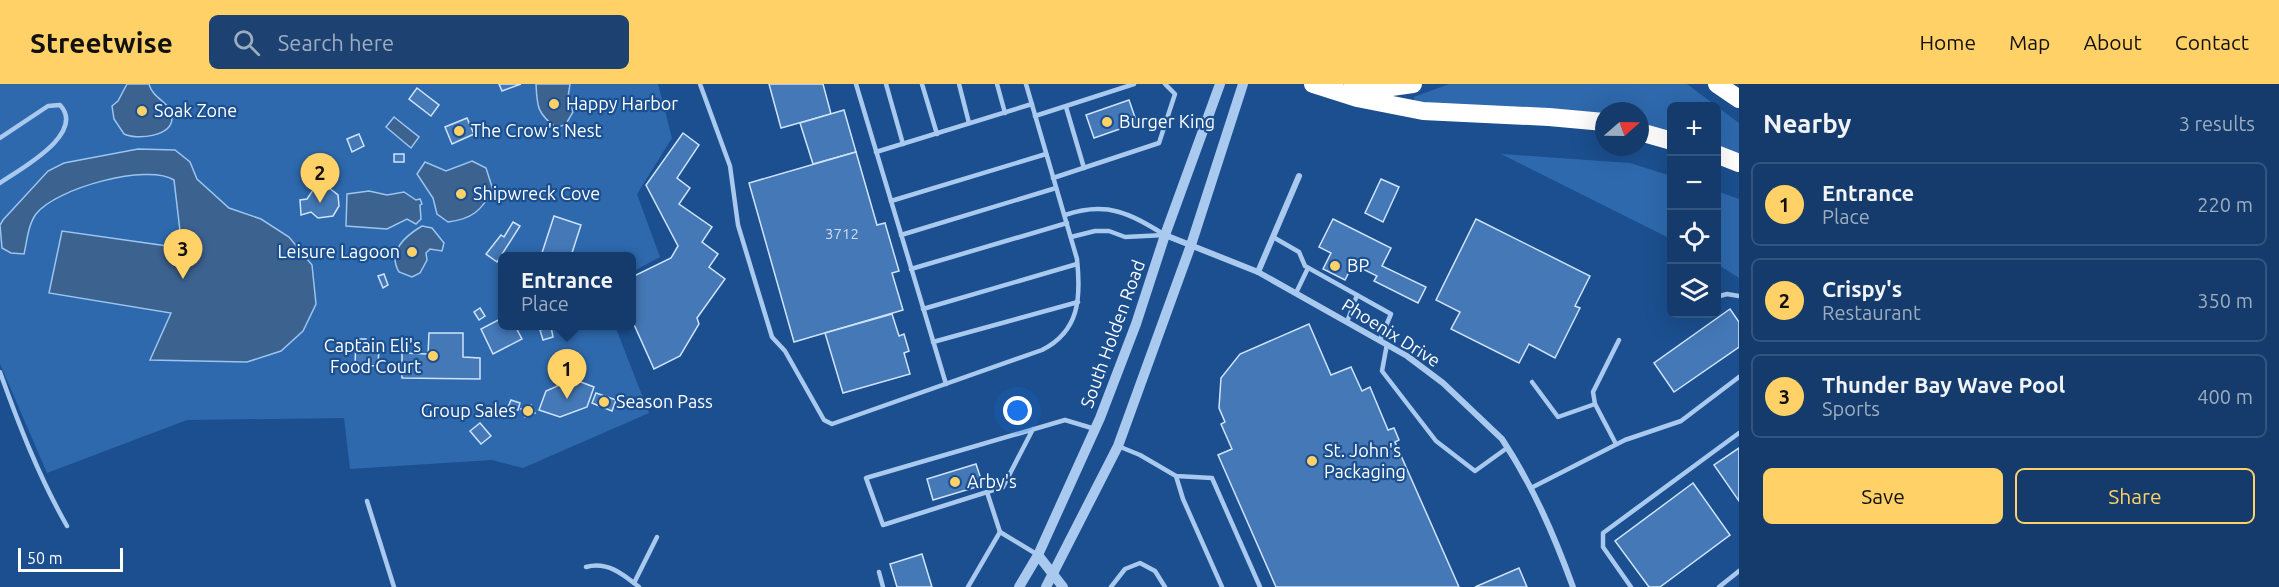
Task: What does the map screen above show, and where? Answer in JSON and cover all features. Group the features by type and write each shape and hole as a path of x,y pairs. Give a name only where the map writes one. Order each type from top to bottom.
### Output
{"highway":[{"path":"1313,84 1357,98 1423,111 1595,121"},
{"path":"1353,84 1377,89 1413,84"},
{"path":"1717,84 1739,99"},
{"path":"1649,135 1667,140"},
{"path":"1721,156 1739,163"}],"street":[{"name":"South Holden Road","path":"1019,587 1038,555 1095,429 1136,324 1165,235 1220,84"},
{"path":"1046,587 1118,446 1191,245 1243,84"},
{"path":"1258,272 1299,176"},
{"name":"Phoenix Drive","path":"1165,235 1258,272 1387,344 1443,383 1502,439 1531,488 1554,536 1572,586"},
{"path":"1038,555 1063,587"}],"lane":[{"path":"700,84 730,166 738,225 772,337 785,351 824,420 832,423 1018,359 1057,343 1073,321 1078,302 1077,264 1065,215 1026,84"},
{"path":"856,84 946,384"},
{"path":"886,84 903,144"},
{"path":"922,84 937,134"},
{"path":"959,84 969,123"},
{"path":"996,84 1005,113"},
{"path":"1035,116 1134,84"},
{"path":"1053,178 1159,143 1175,94 1165,84"},
{"path":"876,152 1032,104"},
{"path":"0,138 48,106 60,105 64,109 67,119 58,138 47,152 0,183"},
{"path":"1066,107 1084,168"},
{"path":"891,201 1046,154"},
{"path":"901,235 1056,188"},
{"path":"1065,215 1088,208 1115,210 1134,216 1165,235"},
{"path":"911,269 1067,224"},
{"path":"1071,237 1095,231 1109,231 1125,237 1165,235"},
{"path":"1273,237 1299,252 1308,268 1391,314 1380,340"},
{"path":"923,309 1077,264"},
{"path":"1296,293 1308,268"},
{"path":"1721,296 1727,294 1739,297"},
{"path":"1347,322 1357,295"},
{"path":"933,342 1078,302"},
{"path":"1616,444 1595,404 1593,392 1619,340"},
{"path":"1387,344 1382,371 1436,441 1475,471 1507,447"},
{"path":"0,372 15,415 49,495 67,526"},
{"path":"1531,488 1616,444 1681,421 1739,377"},
{"path":"1532,382 1558,417 1595,404"},
{"path":"1033,429 1003,487 883,525 866,478 1033,429 1065,420 1095,429"},
{"path":"1631,587 1603,547 1603,533 1739,434"},
{"path":"1118,446 1140,455 1176,476 1212,478 1260,587"},
{"path":"1176,476 1183,499 1222,587"},
{"path":"987,492 1000,532 1038,555"},
{"path":"367,501 394,587"},
{"path":"968,587 1000,532"},
{"path":"634,583 657,537"},
{"path":"1111,587 1125,569 1140,563 1155,571 1165,587"},
{"path":"586,567 598,564 619,572 639,587"},
{"path":"1719,587 1739,571"},
{"path":"879,572 884,587"}],"shaded area":[{"path":"0,84 658,84 672,138 637,194 660,257 636,270 636,252 498,252 498,330 617,330 649,413 523,468 492,460 350,469 344,418 187,420 47,473 0,364"},
{"name":"Soak Zone","path":"127,84 149,84 154,94 166,104 171,113 172,118 166,129 144,137 124,134 114,119 112,106 118,101"},
{"name":"Happy Harbor","path":"536,84 570,84 568,97 573,112 566,124 557,128 542,114 538,104"},
{"path":"1449,84 1687,84 1711,102 1667,102 1667,131 1649,126 1649,102 1595,102 1595,116 1414,102 1414,97"},
{"path":"1721,110 1739,123 1739,155 1721,147"},
{"path":"394,117 419,137 411,148 386,127"},
{"path":"138,149 175,150 190,162 197,179 229,208 261,219 289,237 312,265 316,304 303,331 281,351 247,362 150,360 171,313 49,293 62,231 182,248 174,180 144,174 124,176 82,187 62,195 36,214 29,228 24,254 11,253 2,248 0,225 48,171 64,163"},
{"path":"1501,154 1630,163 1667,175 1667,237"},
{"name":"Shipwreck Cove","path":"472,161 486,168 493,190 475,213 463,219 448,222 437,214 433,198 417,174 425,162 446,171"},
{"path":"369,191 387,195 404,192 416,200 420,199 421,219 416,224 407,219 387,229 346,226 347,194"},
{"path":"1721,192 1739,199 1739,278 1721,267"},
{"name":"Leisure Lagoon","path":"422,226 432,228 444,243 442,251 430,249 426,253 427,260 420,273 412,277 399,272 395,258 404,240"}],"building":[{"path":"499,84 521,84 502,91"},
{"path":"769,84 823,84 831,114 781,128"},
{"path":"417,88 439,105 431,116 409,99"},
{"path":"1129,100 1137,123 1094,138 1086,115"},
{"path":"844,110 856,152 813,164 800,123"},
{"name":"The Crow's Nest","path":"467,118 474,134 452,144 445,127"},
{"path":"683,133 699,145 677,178 690,188 679,204 712,227 702,242 718,254 709,267 725,279 697,318 699,324 680,356 654,369 636,329 636,275 671,258 678,246 646,185"},
{"path":"359,134 364,146 352,152 347,139"},
{"path":"856,152 877,225 885,223 899,271 892,273 903,310 794,342 749,183"},
{"path":"394,154 404,154 404,162 394,162"},
{"path":"1381,179 1399,187 1383,222 1365,213"},
{"path":"328,187 338,195 339,206 333,216 318,218 311,212 301,215 300,200 307,199 313,190"},
{"path":"554,216 581,225 572,252 542,252"},
{"path":"1333,219 1391,248 1382,266 1426,287 1418,303 1374,281 1377,276 1353,264 1345,280 1323,269 1331,253 1319,247"},
{"path":"1476,219 1590,276 1575,306 1580,308 1555,358 1529,344 1519,363 1451,329 1460,312 1436,300"},
{"path":"513,222 520,226 503,252 498,252 497,262 486,254 501,235 504,237"},
{"path":"384,274 388,285 383,288 378,276"},
{"path":"480,308 485,316 479,320 474,312"},
{"path":"1730,309 1739,322 1739,347 1674,392 1654,363 1717,318 1721,318 1721,315"},
{"path":"892,314 899,336 904,334 909,351 904,353 910,374 843,393 825,333"},
{"path":"498,320 498,330 517,330 522,339 493,354 481,329"},
{"path":"1309,324 1331,375 1351,367 1362,391 1370,387 1388,430 1394,428 1399,440 1395,442 1459,587 1276,587 1218,455 1232,449 1221,424 1225,422 1219,408 1221,378 1240,354"},
{"path":"540,330 552,330 553,337 543,340"},
{"name":"Captain Eli's Food Court","path":"429,333 463,333 463,357 480,358 480,379 402,378 402,353 428,354"},
{"path":"356,339 366,339 365,347 379,347 378,366 355,365"},
{"path":"573,379 594,387 587,407 560,417 539,410 546,391"},
{"name":"Season Pass","path":"596,393 616,400 612,411 592,403"},
{"path":"511,400 520,403 518,410 508,407"},
{"name":"Group Sales","path":"531,405 535,413 525,417 521,409"},
{"path":"480,423 491,436 481,444 470,431"},
{"path":"1739,448 1739,501 1714,465"},
{"path":"976,464 983,485 933,500 927,479"},
{"path":"1693,483 1730,535 1660,587 1649,587 1615,541"},
{"path":"922,554 932,587 897,587 890,564"},
{"path":"1519,568 1527,587 1475,587"}],"place":[{"name":"Happy Harbor","path":"554,104"},
{"name":"Soak Zone","path":"142,111"},
{"name":"Burger King","path":"1107,122"},
{"name":"The Crow's Nest","path":"459,131"},
{"name":"Shipwreck Cove","path":"461,194"},
{"name":"Crispy's","path":"320,203"},
{"name":"Leisure Lagoon","path":"412,252"},
{"name":"BP","path":"1335,266"},
{"name":"Thunder Bay Wave Pool","path":"183,279"},
{"name":"Captain Eli's Food Court","path":"433,356"},
{"name":"Entrance","path":"567,399"},
{"name":"Season Pass","path":"604,402"},
{"name":"Group Sales","path":"528,411"},
{"name":"St. John's Packaging","path":"1312,461"},
{"name":"Arby's","path":"955,482"}]}
